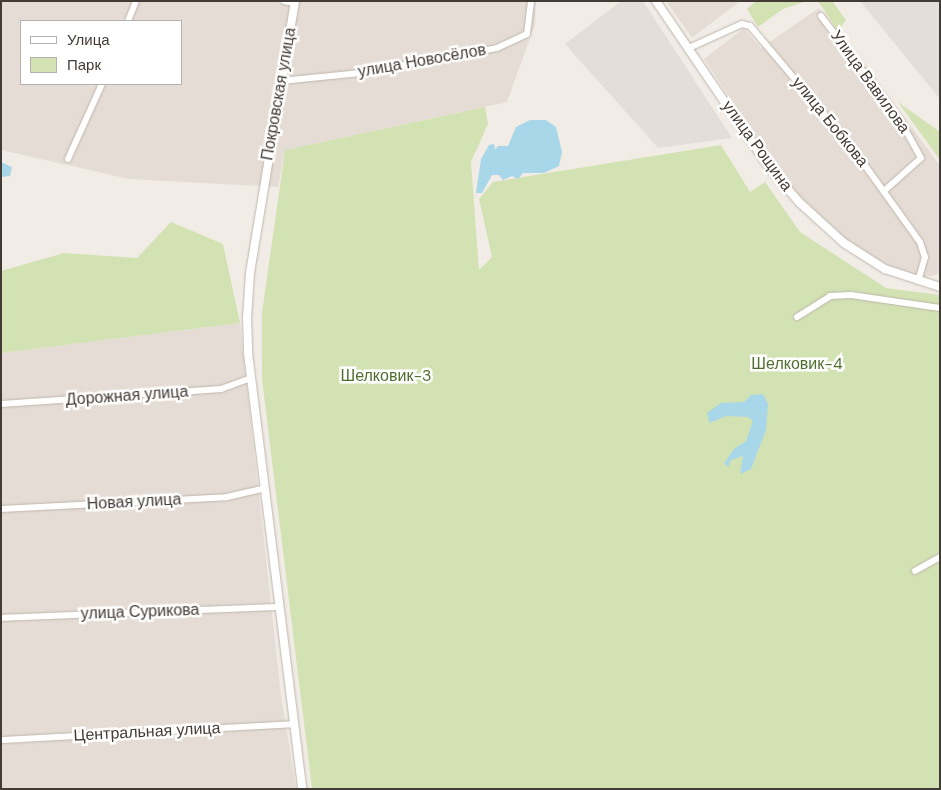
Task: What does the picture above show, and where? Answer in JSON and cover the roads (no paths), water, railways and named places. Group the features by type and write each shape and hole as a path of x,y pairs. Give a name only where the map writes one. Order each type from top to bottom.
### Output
{"street":[{"path":"128,20 136,1"},
{"path":"284,1 294,2"},
{"name":"улица Новосёлов","path":"281,81 361,73 497,48 527,34 531,1"},
{"name":"улица Рощина","path":"656,1 771,170 800,203 844,243 885,269 940,287"},
{"name":"Покровская улица","path":"294,2 263,187 249,282 247,318 251,378 302,789"},
{"name":"Улица Вавилова","path":"821,16 900,120 921,158 884,191"},
{"name":"улица Бобкова","path":"689,48 742,24 750,26 850,143 920,242 925,257 918,281"},
{"path":"68,159 102,85"},
{"path":"797,318 830,296 851,295 940,308"},
{"name":"Дорожная улица","path":"1,404 221,389 251,378"},
{"name":"Новая улица","path":"1,509 227,497 265,488"},
{"path":"916,571 940,558"},
{"name":"улица Сурикова","path":"1,618 279,606"},
{"name":"Центральная улица","path":"1,740 294,724"}],"water":[{"path":"530,120 546,120 556,127 562,152 559,166 544,173 523,173 518,179 512,176 503,180 499,175 492,175 482,193 476,193 481,159 489,145 494,144 495,150 498,146 508,146 516,127"},
{"path":"1,162 12,167 10,176 1,177"},
{"path":"763,394 768,404 766,430 751,469 740,474 743,456 731,460 728,467 724,463 735,448 746,441 753,421 748,417 726,416 710,423 707,413 721,403 744,402 751,395"}],"park label":[{"name":"Шелковик-4","path":"797,364"},
{"name":"Шелковик-3","path":"386,376"}]}
